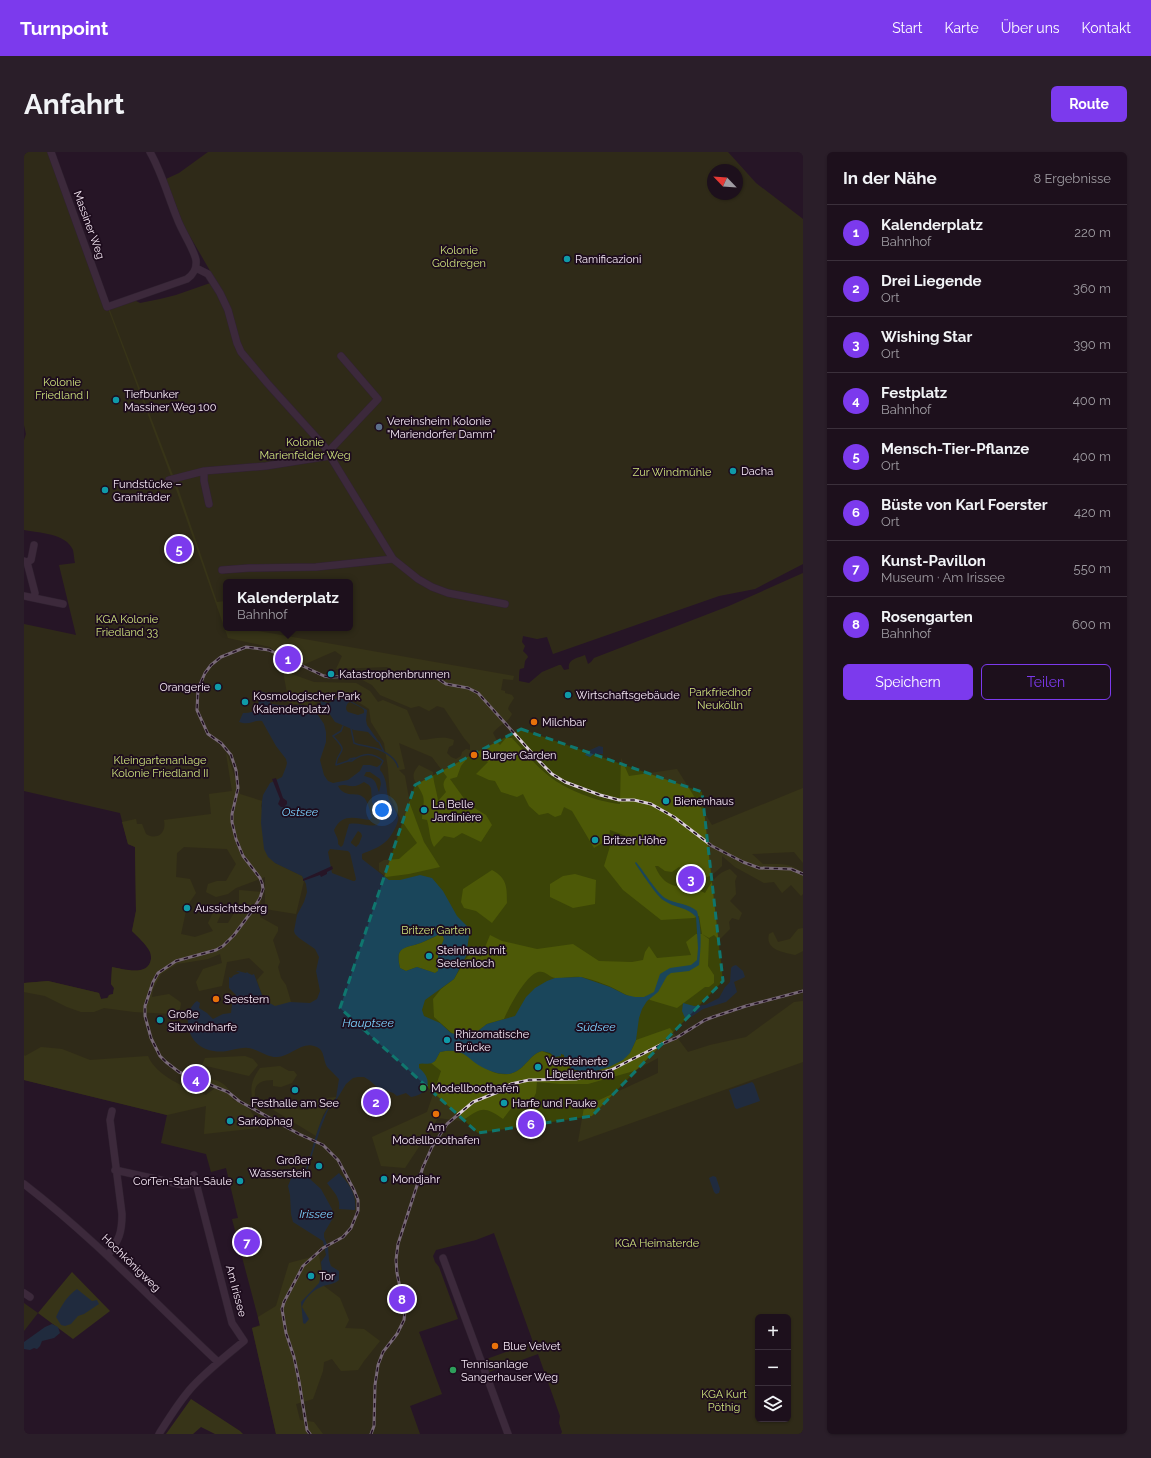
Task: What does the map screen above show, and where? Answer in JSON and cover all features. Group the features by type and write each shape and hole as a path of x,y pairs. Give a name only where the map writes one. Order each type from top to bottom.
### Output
{"street":[{"name":"Massiner Weg","path":"51,152 107,307 187,279 192,275 196,268"},
{"path":"150,152 158,168 177,219 195,257 196,268 208,274 220,292 228,310 241,352 314,435 328,454 393,559 418,579 432,587 448,593 505,604"},
{"path":"169,480 204,471 266,466 328,454 378,399 341,356"},
{"path":"204,471 204,481 209,504"},
{"path":"34,544 31,560 26,561 35,594 34,598"},
{"path":"222,570 317,567 393,559"},
{"path":"24,596 63,604"},
{"path":"108,1255 117,1242 122,1229 122,1214 115,1170 110,1120 112,1110"},
{"name":"Am Irissee","path":"115,1170 184,1185 195,1179 232,1323 244,1341 218,1362"},
{"name":"Hochkönigweg","path":"24,1184 51,1204 108,1255 218,1362"},
{"path":"443,1258 508,1434"},
{"path":"159,1434 172,1413 192,1388 218,1362"}],"highlighted area":[{"path":"521,729 702,792 723,981 592,1116 478,1133 340,1008 415,785"}],"green space":[{"path":"24,152 48,152 105,309 134,300 140,303 176,295 216,281 184,226 166,179 179,173 208,152 728,152 739,164 707,164 707,200 743,200 743,169 756,183 803,219 803,564 755,589 719,596 553,654 547,637 537,639 523,636 522,642 525,646 523,651 528,657 525,661 524,668 520,669 519,681 529,683 542,672 559,665 561,665 564,670 569,669 571,661 585,655 588,664 594,658 729,606 803,573 803,1434 561,1434 562,1432 559,1423 560,1416 538,1354 489,1372 484,1360 533,1342 494,1233 476,1240 436,1250 433,1256 439,1267 458,1319 419,1332 442,1394 410,1406 420,1434 276,1434 252,1328 260,1325 232,1219 238,1218 226,1168 211,1172 206,1154 161,1143 167,1115 24,1080 24,983 48,981 99,993 101,999 107,998 109,995 113,994 114,988 111,984 112,967 129,970 141,970 149,965 151,953 132,931 136,911 135,847 128,844 120,813 24,791 24,624 76,635 59,565 75,563 73,550 70,544 58,537 24,530 24,440 26,434 24,425"},
{"path":"109,308 179,491 217,602 223,601 223,624 177,492"},
{"path":"226,631 258,631 514,676 513,680 503,679 501,690 512,695 514,698 508,709 512,714 506,722 493,733 498,743 500,745 506,738 512,738 539,767 556,781 573,790 602,801 620,804 621,758 629,776 677,769 712,825 803,788 803,863 794,852 752,854 763,864 784,864 799,870 803,874 803,894 801,896 791,885 782,893 774,882 764,883 735,867 722,856 722,866 706,878 697,877 679,867 672,872 665,871 658,866 655,866 665,881 677,886 698,890 705,893 715,878 730,869 737,876 735,881 736,894 730,901 742,913 739,920 732,918 729,922 730,929 719,940 714,935 709,938 702,934 699,916 694,918 661,920 623,890 604,866 611,843 622,844 626,836 610,830 609,839 594,848 572,811 564,807 561,815 555,817 548,813 539,815 529,806 523,794 517,797 501,792 495,781 476,774 488,762 475,754 471,754 461,766 457,777 450,779 468,804 486,815 492,825 481,842 462,833 454,838 444,836 434,847 427,820 422,819 424,798 415,780 414,774 419,765 433,772 438,801 446,792 444,788 444,781 447,777 432,757 399,743 405,769 399,770 405,776 410,804 424,842 440,867 409,874 386,877 379,871 379,863 384,860 399,859 417,843 401,820 390,796 384,743 371,722 369,709 347,696 341,695 329,695 322,698 310,709 304,704 289,704 283,671 314,682 356,683 370,691 378,702 383,700 407,710 420,740 441,738 454,740 453,745 449,747 447,753 456,759 461,756 462,752 466,749 470,750 470,745 444,708 437,706 429,711 419,706 411,708 380,695 372,685 347,672 360,671 379,678 403,676 387,667 336,669 342,656 335,651 296,668 270,647 228,638"},
{"path":"226,753 240,794 262,801 261,806 275,863 302,876 304,881 296,914 265,909 265,877 236,888 228,894 216,897 206,892 208,884 217,881 226,881 236,864 227,849 184,847 177,853 176,877 190,879 196,893 187,906 181,934 195,937 213,931 208,923 216,906 224,907 217,923 228,923 239,905 239,890 261,892 260,917 278,927 278,931 273,940 280,962 278,967 281,978 286,985 291,1002 274,1006 264,998 257,980 264,972 249,958 227,962 222,986 199,991 196,982 203,969 222,963 220,954 208,959 177,964 161,974 153,989 152,997 169,994 179,1001 181,1003 180,1009 173,1014 134,1012 104,1008 94,1012 81,1012 45,996 24,992 24,983 48,981 99,993 101,999 108,998 109,995 113,994 114,988 111,984 112,967 129,970 141,970 149,965 151,959 150,951 132,931 136,911 135,847 128,844 122,822 136,819 137,824 142,824 146,834 154,837 163,832 165,825 164,820 211,814 209,794 232,791"},
{"path":"492,870 501,876 505,884 507,903 492,923 476,911 464,908 461,902 463,889"},
{"path":"575,874 596,880 595,904 573,908 550,897 550,884 563,876"},
{"path":"803,928 803,951 795,955 785,953 772,947 768,939 769,934 773,932 778,942 790,939 798,929"},
{"path":"696,934 702,934 709,939 708,966 714,975 714,983 709,987 705,987 677,1008 650,1000 647,996 637,998 628,996 609,986 587,978 555,978 545,973 538,972 533,974 523,985 504,1019 487,1024 474,1034 464,1036 454,1035 434,1017 433,999 441,989 454,979 469,954 481,957 490,935 502,941 537,949 573,944 599,961 632,962 643,960 645,952 649,946 657,958 691,955 686,942"},
{"path":"438,935 443,936 444,939 438,954 438,971 435,973 417,967 406,971 400,968 399,954 404,948"},
{"path":"803,1001 803,1062 578,1142 584,1107 658,1073 658,1058 634,1071 588,1084 537,1082 536,1093 528,1109 516,1102 503,1119 486,1110 478,1111 462,1121 438,1118 405,1168 381,1166 372,1137 427,1112 441,1071 431,1063 435,1061 440,1052 459,1052 495,1073 509,1074 519,1070 534,1055 542,1051 565,1061 567,1067 589,1073 626,1057 636,1040 670,1028 688,1052 710,1045 746,1037 794,1002"},
{"path":"41,1047 62,1049 90,1060 148,1056 152,1063 165,1076 181,1085 206,1095 215,1088 202,1077 213,1079 226,1086 233,1100 244,1105 250,1110 258,1128 204,1134 206,1106 167,1115 24,1080 24,1055 25,1056"},
{"path":"245,1056 253,1059 258,1065 249,1076 202,1065 205,1058"},
{"path":"280,1066 289,1071 294,1071 297,1075 292,1083 281,1087 273,1086 273,1080 259,1083 255,1088 255,1096 252,1097 251,1089 260,1068"},
{"path":"337,1097 329,1105 323,1115 316,1136 262,1103 283,1102 300,1110 308,1110 317,1099"},
{"path":"319,1255 324,1286 340,1298 349,1320 345,1328 364,1329 380,1341 358,1370 341,1371 332,1359 324,1362 323,1371 313,1399 296,1404 300,1420 314,1422 323,1434 276,1434 252,1328 260,1326 258,1317 276,1306 289,1263"},
{"path":"72,1272 110,1311 73,1339 38,1313"},
{"path":"24,1303 38,1313 24,1331"},
{"path":"191,1399 243,1434 215,1434 201,1427 193,1434 166,1434"}],"water":[{"path":"260,691 266,693 271,704 288,706 301,705 313,710 318,715 324,724 326,732 326,742 320,760 324,775 328,781 333,783 348,780 360,771 363,765 377,767 381,764 380,770 385,779 388,797 398,816 398,819 394,831 389,838 379,846 362,854 362,859 389,880 400,880 420,875 432,878 443,891 457,916 467,926 469,936 466,956 454,979 425,1000 422,1010 424,1016 440,1023 451,1033 464,1036 474,1034 487,1024 515,1016 526,997 535,988 555,978 581,977 610,987 626,995 644,997 654,992 660,974 670,968 691,965 697,960 698,948 696,917 689,911 667,903 660,898 635,863 636,862 654,887 665,898 690,906 697,911 699,917 701,944 699,965 689,971 671,973 667,976 658,992 647,1001 642,1009 639,1018 636,1040 630,1053 623,1060 609,1067 589,1073 571,1069 570,1065 572,1064 567,1057 564,1057 564,1055 561,1054 561,1056 555,1057 550,1053 542,1051 534,1055 519,1070 509,1074 504,1074 486,1069 461,1053 449,1051 440,1052 435,1061 429,1064 419,1064 419,1068 428,1081 427,1086 422,1093 411,1097 406,1093 397,1096 377,1087 364,1077 353,1078 346,1084 328,1110 307,1171 311,1180 321,1189 332,1209 333,1218 324,1233 324,1237 328,1247 331,1266 339,1271 339,1280 335,1283 318,1288 307,1298 302,1307 309,1319 305,1324 303,1323 301,1302 319,1283 322,1271 321,1262 326,1255 323,1241 293,1222 288,1186 292,1176 306,1169 317,1132 325,1114 336,1098 339,1079 326,1065 322,1052 318,1047 309,1045 286,1055 277,1057 269,1056 248,1048 220,1052 213,1051 200,1046 196,1042 189,1030 188,1023 188,1017 192,1005 197,1001 200,1003 199,1008 213,1019 223,1014 231,1013 232,1004 236,995 229,988 229,977 231,978 240,973 236,971 247,972 252,975 254,974 262,995 266,1001 275,1006 290,1002 310,1003 317,999 320,991 316,971 319,957 315,949 299,938 294,931 297,915 304,902 307,892 306,884 302,876 275,863 268,857 264,849 261,823 263,795 270,783 282,777 287,763 262,721 249,723 239,722 243,713 251,712 257,707 259,700 257,692","holes":["366,772 370,772 380,779 381,784 379,792 376,783 364,776","364,782 371,788 372,802 380,822 377,825 349,824 343,845 341,847 338,844 334,830 341,821 349,818 369,820 372,818 368,803 365,799 360,795 347,794 338,786 359,785","358,831 361,833 362,836 356,847 351,842","330,849 348,851 350,853 356,879 355,881 332,873 328,852","438,935 443,936 444,939 438,954 438,971 435,973 417,967 406,971 400,968 400,951"]},
{"path":"337,698 347,699 367,710 367,725 379,742 377,742 368,732 354,730 335,722 329,713 323,709 320,701 329,703","holes":["350,702 362,708 364,713 358,715 346,710 347,705"]},
{"path":"599,746 603,747 603,754 594,754 590,757 585,755 588,751"},
{"path":"736,965 743,971 745,977 734,982 737,992 726,1002 703,1009 688,1019 685,1018 682,1011 683,1003 694,1006 705,1005 719,998 725,987 730,982 731,968"},
{"path":"752,1082 760,1101 737,1109 735,1108 729,1090"},
{"path":"339,1173 352,1190 355,1199 355,1210 339,1209 338,1198 327,1183"},
{"path":"713,1176 716,1177 720,1189 719,1193 716,1194 709,1178"},
{"path":"77,1289 92,1301 97,1300 99,1304 84,1314 78,1316 71,1324 65,1326 61,1325 56,1317 70,1295"},
{"path":"52,1324 58,1327 60,1333 54,1338 42,1341 37,1349 24,1349 24,1342 45,1327"}],"pier":[{"path":"276,778 283,798 287,801 287,804 284,807 281,807 278,804 280,799 272,779"},
{"path":"332,866 333,869 327,872 327,874 303,881 303,879"}],"waterway":[{"path":"343,726 341,731 333,736 342,749 338,756 336,765 352,761 364,755 371,755 379,758 383,761 381,765"},
{"path":"351,728 354,743 383,751 391,756 398,767"},
{"path":"379,742 384,752"},
{"path":"348,761 355,758"}],"railway":[{"path":"310,1434 307,1430 299,1381 294,1357 286,1333 282,1309 284,1302 303,1266 323,1248 343,1237 351,1228 358,1211 358,1200 338,1160 323,1145 299,1134 239,1101 228,1092 179,1072 166,1062 160,1056 151,1038 145,1016 145,1006 153,982 158,973 176,961 216,950 223,946 234,935 252,911 260,898 263,889 260,878 243,856 236,839 232,822 232,814 238,788 236,770 231,755 221,743 208,734 197,710 198,689 205,673 211,665 221,657 246,647 269,650 324,676 424,674 437,678 446,684 468,688 478,693 540,762 552,774 565,782 600,795 619,800 634,800 651,804 674,817 712,846 743,862 759,868 791,869 803,874"},
{"path":"371,1434 374,1426 375,1385 378,1365 383,1352 397,1334 404,1320 405,1311 397,1273 396,1260 398,1244 423,1167 432,1147 447,1124 473,1102 498,1092 511,1084 529,1080 576,1079 611,1070 676,1038 705,1020 746,1006 803,991"}],"place":[{"name":"Ramificazioni","path":"567,259"},
{"name":"Tiefbunker Massiner Weg 100","path":"116,400"},
{"name":"Vereinsheim Kolonie \"Mariendorfer Damm\"","path":"379,427"},
{"name":"Dacha","path":"733,471"},
{"name":"Fundstücke – Graniträder","path":"105,490"},
{"name":"Mensch-Tier-Pflanze","path":"179,549"},
{"name":"Kalenderplatz","path":"288,659"},
{"name":"Katastrophenbrunnen","path":"331,674"},
{"name":"Orangerie","path":"218,687"},
{"name":"Wirtschaftsgebäude","path":"568,695"},
{"name":"Kosmologischer Park (Kalenderplatz)","path":"245,702"},
{"name":"Milchbar","path":"534,722"},
{"name":"Burger Garden","path":"474,755"},
{"name":"Bienenhaus","path":"666,801"},
{"name":"La Belle Jardinière","path":"424,810"},
{"name":"Britzer Höhe","path":"595,840"},
{"name":"Wishing Star","path":"691,879"},
{"name":"Aussichtsberg","path":"187,908"},
{"name":"Steinhaus mit Seelenloch","path":"429,956"},
{"name":"Seestern","path":"216,999"},
{"name":"Große Sitzwindharfe","path":"160,1020"},
{"name":"Rhizomatische Brücke","path":"447,1040"},
{"name":"Versteinerte Libellenthron","path":"538,1067"},
{"name":"Festplatz","path":"196,1079"},
{"name":"Modellboothafen","path":"423,1088"},
{"name":"Festhalle am See","path":"295,1090"},
{"name":"Drei Liegende","path":"376,1102"},
{"name":"Harfe und Pauke","path":"504,1103"},
{"name":"Am Modellboothafen","path":"436,1114"},
{"name":"Sarkophag","path":"230,1121"},
{"name":"Büste von Karl Foerster","path":"531,1124"},
{"name":"Großer Wasserstein","path":"319,1166"},
{"name":"Mondjahr","path":"384,1179"},
{"name":"CorTen-Stahl-Säule","path":"240,1181"},
{"name":"Kunst-Pavillon","path":"247,1242"},
{"name":"Tor","path":"311,1276"},
{"name":"Rosengarten","path":"402,1299"},
{"name":"Blue Velvet","path":"495,1346"},
{"name":"Tennisanlage Sangerhauser Weg","path":"453,1370"}],"park label":[{"name":"Kolonie Goldregen","path":"459,256"},
{"name":"Kolonie Friedland I","path":"62,388"},
{"name":"Kolonie Marienfelder Weg","path":"305,448"},
{"name":"Zur Windmühle","path":"672,472"},
{"name":"KGA Kolonie Friedland 33","path":"127,625"},
{"name":"Parkfriedhof Neukölln","path":"720,698"},
{"name":"Kleingartenanlage Kolonie Friedland II","path":"160,766"},
{"name":"Britzer Garten","path":"436,930"},
{"name":"KGA Heimaterde","path":"657,1243"},
{"name":"KGA Kurt Pöthig","path":"724,1400"}],"water label":[{"name":"Ostsee","path":"300,812"},
{"name":"Hauptsee","path":"368,1023"},
{"name":"Südsee","path":"596,1027"},
{"name":"Irissee","path":"316,1214"}]}
